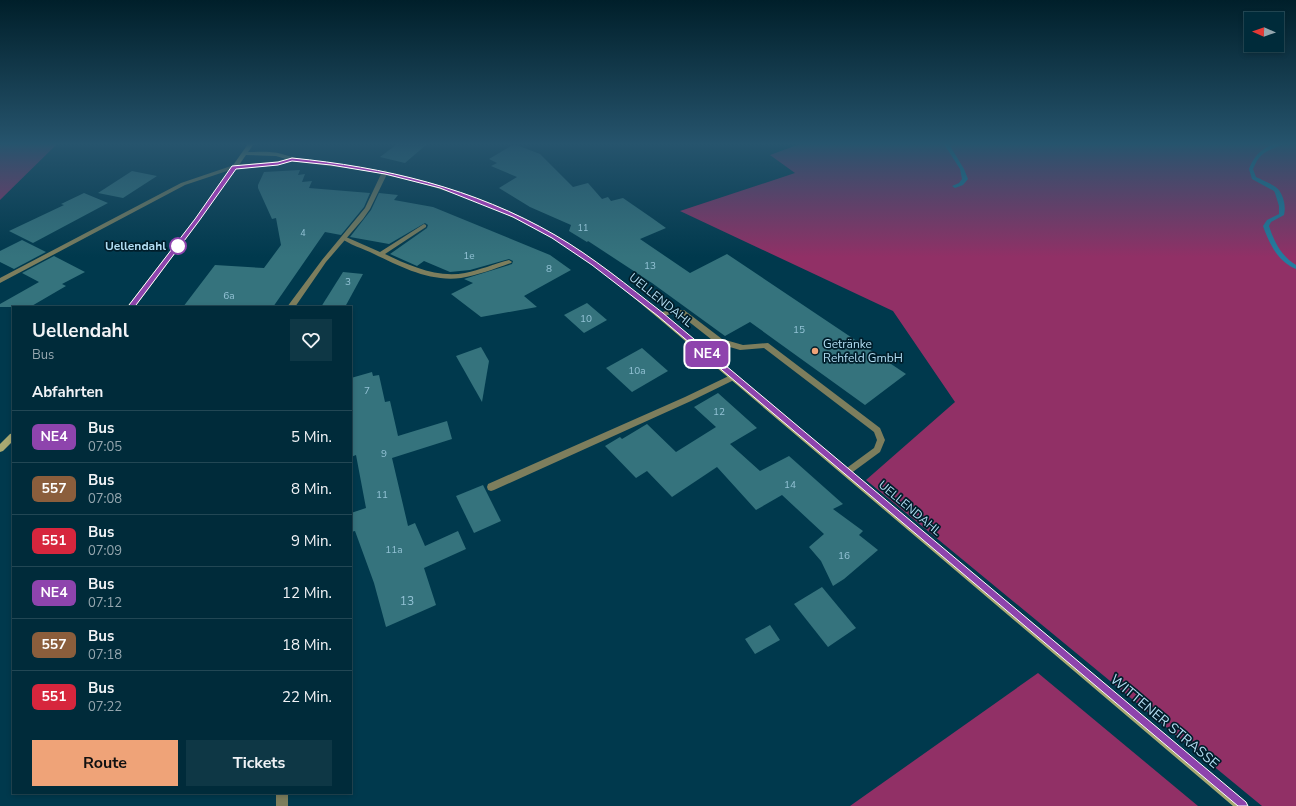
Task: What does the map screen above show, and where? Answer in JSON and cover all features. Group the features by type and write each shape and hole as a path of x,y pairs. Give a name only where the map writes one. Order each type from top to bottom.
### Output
{"main road":[{"path":"132,306 197,220 224,182"},
{"name":"UELLENDAHL","path":"422,182 442,187 516,216 554,237 594,263 660,315 1069,660"},
{"path":"0,449 12,437"},
{"name":"WITTENER STRASSE","path":"1069,660 1242,806"}],"street":[{"path":"0,281 158,196 190,182"},
{"path":"292,306 312,276 368,208 380,182"},
{"path":"381,254 424,226"},
{"path":"344,238 412,268 431,274 445,276 470,274 509,262"},
{"path":"660,315 671,312 681,312 719,340 744,348 765,345 877,430 881,440 878,450 847,472"},
{"path":"491,487 681,402 733,377"},
{"path":"282,794 282,806"}],"shaded area":[{"path":"0,182 19,182 0,200"},
{"path":"769,182 1296,182 1296,806 1262,806 866,480 955,402 893,311 680,211"},
{"path":"1038,673 1198,806 850,806"}],"building":[{"path":"116,182 148,182 123,198 98,193"},
{"path":"260,182 312,182 309,188 370,193 364,207 341,235 325,232 274,306 184,306 215,265 264,268 281,245 276,218 272,219 258,185"},
{"path":"509,182 568,182 573,187 588,183 602,199 608,197 611,201 623,198 666,228 640,239 690,273 727,254 906,374 865,405 750,322 725,336 652,283 588,241 587,242 569,231 571,225 530,207 499,188"},
{"path":"84,193 108,203 33,243 9,231 64,205 61,204"},
{"path":"379,193 398,195 394,200 433,207 550,255 571,270 524,296 537,307 481,317 451,294 473,283 464,279 512,264 513,261 509,259 470,270 450,272 424,261 417,266 390,254 427,228 428,225 425,223 389,244 350,237 371,210"},
{"path":"22,240 46,252 14,269 0,262 0,251"},
{"path":"54,256 85,272 62,284 66,286 32,306 0,307 0,304 39,282 22,273"},
{"path":"343,272 363,274 346,306 322,306"},
{"path":"587,303 607,320 584,333 564,315"},
{"path":"481,347 489,361 482,402 456,356"},
{"path":"642,348 668,371 632,392 606,368"},
{"path":"372,372 373,376 379,375 385,402 390,401 398,436 447,421 452,439 392,458 408,526 415,523 425,546 458,531 466,549 424,568 436,605 386,627 374,583 355,531 352,532 352,513 366,508 356,455 352,457 352,378"},
{"path":"718,393 757,428 730,444 760,471 789,456 843,504 833,509 863,531 859,535 878,550 844,579 833,586 821,561 809,547 824,534 782,495 756,510 717,467 672,497 647,471 636,478 605,446 620,437 622,439 647,424 676,452 716,427 694,407"},
{"path":"483,485 501,521 474,533 456,496"},
{"path":"822,587 856,628 828,647 794,604"},
{"path":"770,625 780,640 755,654 745,639"}],"waterway":[{"path":"955,186 963,182"},
{"path":"1261,182 1276,190 1282,206 1281,215 1269,221 1266,226 1277,250 1285,260 1296,267"}],"bus line":[{"name":"NE4","path":"132,306 173,253 224,182"},
{"name":"NE4","path":"423,182 481,201 516,216 554,237 594,263 660,315 794,427 1242,806"}],"place":[{"name":"Uellendahl","path":"178,246"},
{"name":"Getränke Rehfeld GmbH","path":"815,351"}]}
